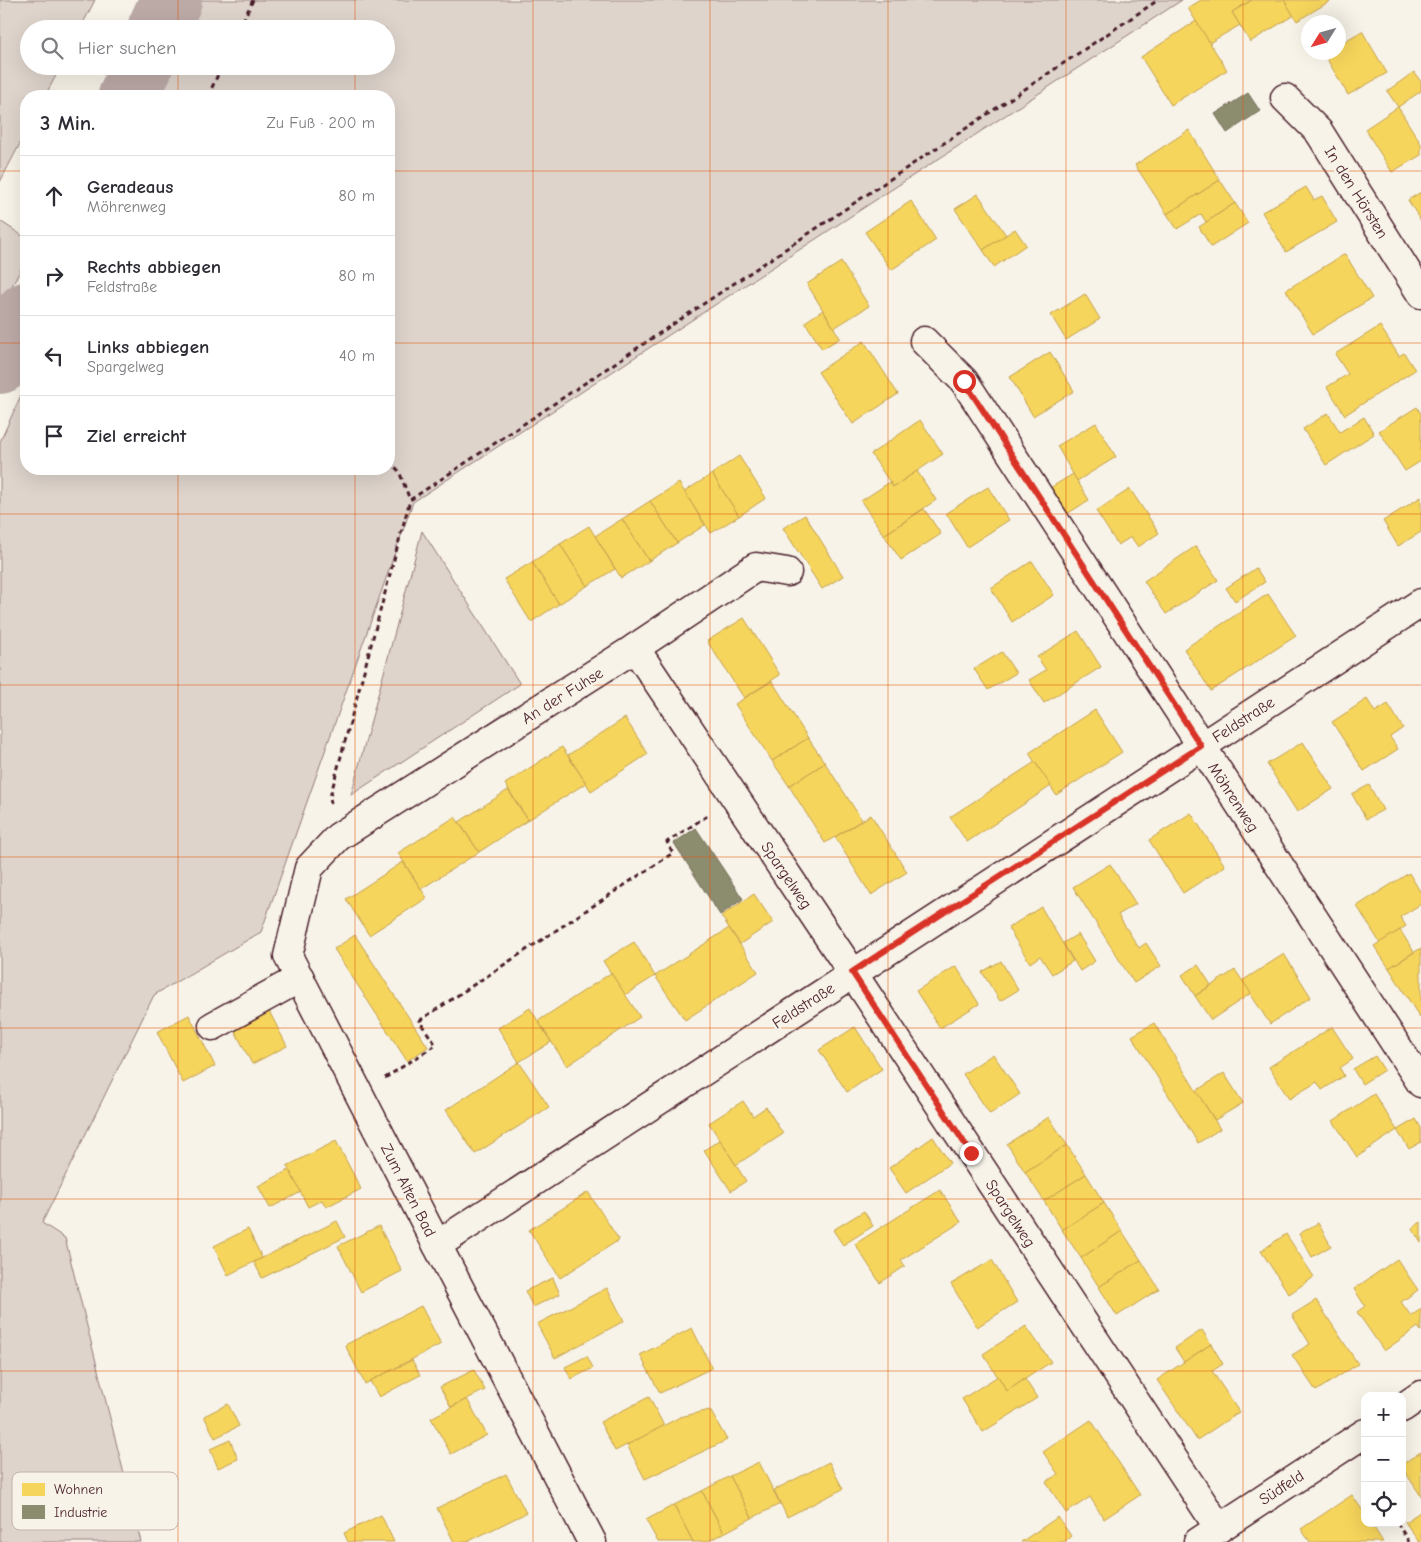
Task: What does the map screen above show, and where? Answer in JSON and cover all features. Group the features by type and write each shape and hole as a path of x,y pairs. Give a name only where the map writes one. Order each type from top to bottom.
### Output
{"street":[{"name":"In den Hörsten","path":"1285,98 1319,132 1421,294"},
{"name":"Möhrenweg","path":"924,341 964,381 1421,1083"},
{"name":"An der Fuhse","path":"338,836 635,648 756,566 787,572"},
{"name":"Feldstraße","path":"437,1245 852,972 1421,603"},
{"name":"Spargelweg","path":"635,648 852,972 1208,1535"},
{"name":"Zum Alten Bad","path":"338,836 309,868 288,956 592,1542"},
{"path":"213,1026 300,978"},
{"path":"1406,1405 1421,1395"},
{"name":"Südfeld","path":"1208,1535 1361,1436"}],"path":[{"path":"243,20 253,0"},
{"path":"410,500 1158,0"},
{"path":"211,90 218,75"},
{"path":"338,836 330,797 410,500 399,471 395,467"},
{"path":"360,1095 436,1046 419,1021 673,853 666,842 735,798"},
{"path":"1400,1527 1409,1542"}],"shaded area":[{"path":"0,0 95,0 85,20 20,20 20,75 56,75 48,90 20,90 20,144 0,182"},
{"path":"201,0 1182,0 413,502 261,932 154,995 42,1223 65,1238 124,1472 12,1472 12,1530 138,1530 141,1542 0,1542 0,442 20,397 20,475 395,475 395,90 160,90 167,75 395,75 395,20 192,20"},
{"path":"0,221 20,234 20,271 0,308"},
{"path":"422,531 520,684 351,795"}],"building: Wohnen":[{"path":"1201,0 1252,0 1232,12 1240,25 1209,43 1188,8"},
{"path":"1252,0 1284,0 1294,15 1250,42 1232,12"},
{"path":"1284,0 1332,0 1307,15 1301,15 1301,19 1297,21"},
{"path":"1196,21 1227,70 1171,105 1141,57"},
{"path":"1362,31 1387,73 1348,95 1328,60 1346,60 1346,40"},
{"path":"1414,72 1421,82 1421,91 1398,107 1387,91"},
{"path":"1398,107 1421,144 1421,155 1392,172 1365,129"},
{"path":"1189,130 1220,180 1167,214 1135,165"},
{"path":"1220,180 1235,203 1206,222 1201,214 1177,229 1167,214"},
{"path":"1306,187 1314,200 1322,196 1337,222 1286,252 1262,212"},
{"path":"1421,192 1421,221 1408,200"},
{"path":"978,194 1006,235 983,250 955,209"},
{"path":"911,201 936,240 891,270 865,232"},
{"path":"1235,203 1248,223 1211,247 1199,227"},
{"path":"1015,229 1026,245 994,267 983,250"},
{"path":"1345,254 1372,298 1313,334 1286,290"},
{"path":"841,262 869,306 834,328 807,284"},
{"path":"1085,294 1100,319 1066,340 1051,315"},
{"path":"823,310 840,338 822,349 805,322"},
{"path":"1380,326 1399,356 1404,353 1415,370 1345,415 1327,387 1348,374 1335,354"},
{"path":"864,341 898,394 853,424 818,372"},
{"path":"1050,352 1074,391 1033,416 1010,377"},
{"path":"1417,407 1421,414 1421,461 1405,471 1379,431"},
{"path":"1328,413 1340,432 1364,417 1374,434 1326,465 1303,429"},
{"path":"920,420 943,454 893,487 871,454"},
{"path":"1096,423 1116,457 1077,481 1057,446"},
{"path":"739,456 766,498 739,516 712,474"},
{"path":"917,471 936,500 884,535 861,501 890,482 893,487"},
{"path":"712,474 739,516 711,533 684,492"},
{"path":"1073,474 1089,500 1067,514 1050,488"},
{"path":"679,483 705,525 677,543 650,501"},
{"path":"988,487 1009,520 967,547 946,513"},
{"path":"1130,489 1159,533 1138,547 1131,537 1118,545 1096,511"},
{"path":"1421,497 1421,532 1398,546 1383,521"},
{"path":"650,501 677,543 649,561 622,519"},
{"path":"924,509 941,534 901,560 884,535"},
{"path":"805,515 843,576 822,589 783,528"},
{"path":"622,519 649,561 621,578 595,536"},
{"path":"589,526 615,569 587,586 560,544"},
{"path":"560,544 587,586 559,604 532,562"},
{"path":"1196,546 1218,580 1166,614 1144,581"},
{"path":"1032,561 1054,595 1012,622 991,588"},
{"path":"532,562 559,604 531,622 504,579"},
{"path":"1256,568 1265,582 1235,601 1226,588"},
{"path":"1268,594 1296,636 1211,691 1184,649"},
{"path":"744,618 780,675 744,698 707,641"},
{"path":"1078,631 1101,667 1044,703 1029,680 1046,670 1037,657"},
{"path":"1002,652 1016,673 988,690 974,669"},
{"path":"772,681 808,738 772,761 735,704"},
{"path":"1367,699 1375,712 1388,704 1403,728 1390,737 1398,749 1364,771 1332,722"},
{"path":"1095,710 1122,752 1056,795 1029,753"},
{"path":"625,718 648,754 591,791 568,755"},
{"path":"808,738 825,763 789,786 772,761"},
{"path":"1303,742 1333,789 1297,812 1267,764"},
{"path":"562,747 586,783 528,820 505,784"},
{"path":"1035,762 1051,786 967,842 950,817"},
{"path":"825,763 862,820 825,843 789,786"},
{"path":"1369,785 1383,810 1366,819 1352,794"},
{"path":"508,790 528,820 479,852 459,822"},
{"path":"1191,813 1225,866 1183,893 1149,840"},
{"path":"871,815 907,872 871,895 835,837"},
{"path":"455,817 479,852 421,889 398,853"},
{"path":"403,862 427,898 369,935 346,899"},
{"path":"1110,864 1136,904 1118,915 1139,948 1146,943 1161,966 1134,983 1073,887"},
{"path":"1409,873 1421,893 1421,904 1400,917 1406,926 1380,943 1357,906"},
{"path":"754,894 773,922 740,944 721,916"},
{"path":"1041,907 1073,961 1052,974 1040,956 1030,963 1008,928"},
{"path":"729,928 758,972 685,1020 655,976"},
{"path":"1400,930 1414,952 1389,968 1374,946"},
{"path":"1078,934 1095,961 1080,971 1063,943"},
{"path":"355,935 428,1047 407,1061 334,949"},
{"path":"634,942 655,976 625,995 603,961"},
{"path":"1421,948 1421,1017 1420,1018 1389,968"},
{"path":"1284,954 1311,997 1270,1024 1242,981"},
{"path":"1001,961 1018,990 1000,1001 982,972"},
{"path":"1198,965 1211,985 1195,996 1182,975"},
{"path":"956,966 979,1004 940,1028 916,991"},
{"path":"1235,970 1251,993 1211,1020 1195,996"},
{"path":"611,973 640,1017 567,1066 538,1021"},
{"path":"530,1008 551,1042 519,1062 498,1028"},
{"path":"269,1011 287,1046 252,1064 234,1029"},
{"path":"189,1015 215,1066 183,1083 157,1032"},
{"path":"1154,1023 1220,1129 1198,1143 1132,1036"},
{"path":"855,1027 882,1069 847,1092 819,1050"},
{"path":"1332,1027 1353,1059 1340,1068 1344,1076 1322,1090 1317,1082 1289,1099 1269,1067"},
{"path":"993,1054 1020,1094 990,1114 963,1074"},
{"path":"1375,1056 1384,1070 1362,1084 1353,1069"},
{"path":"519,1062 549,1107 475,1154 446,1110"},
{"path":"1224,1073 1243,1103 1215,1120 1196,1091"},
{"path":"1374,1094 1397,1130 1357,1157 1333,1121"},
{"path":"743,1101 753,1116 766,1107 783,1134 736,1165 709,1123"},
{"path":"1049,1117 1067,1145 1025,1172 1007,1144"},
{"path":"1416,1119 1421,1128 1421,1142 1409,1149 1397,1130"},
{"path":"933,1137 950,1163 906,1193 889,1168"},
{"path":"720,1140 746,1181 731,1191 704,1150"},
{"path":"336,1141 361,1189 326,1207 322,1200 308,1207 287,1166"},
{"path":"1067,1145 1086,1174 1044,1201 1025,1172"},
{"path":"289,1170 301,1192 270,1208 258,1186"},
{"path":"1086,1174 1104,1203 1062,1230 1044,1201"},
{"path":"940,1190 961,1222 901,1260 905,1266 880,1283 855,1244"},
{"path":"588,1192 619,1240 560,1278 529,1230"},
{"path":"1104,1203 1122,1231 1081,1258 1062,1230"},
{"path":"864,1211 873,1226 843,1245 833,1230"},
{"path":"337,1221 345,1237 262,1278 254,1262"},
{"path":"1421,1222 1421,1243 1412,1228"},
{"path":"1318,1223 1331,1246 1312,1257 1299,1234"},
{"path":"379,1226 402,1271 361,1292 338,1246"},
{"path":"248,1229 262,1258 228,1275 214,1246"},
{"path":"1122,1231 1141,1260 1099,1287 1081,1258"},
{"path":"1286,1234 1314,1277 1289,1294 1261,1251"},
{"path":"1397,1259 1418,1290 1401,1302 1411,1316 1421,1309 1421,1331 1418,1327 1384,1351 1357,1312 1365,1306 1354,1289"},
{"path":"992,1260 1017,1302 977,1327 951,1284"},
{"path":"1141,1260 1159,1289 1117,1316 1099,1287"},
{"path":"553,1278 560,1294 533,1307 525,1291"},
{"path":"607,1288 624,1321 555,1358 537,1324"},
{"path":"1316,1300 1358,1364 1316,1391 1292,1355 1310,1344 1292,1315"},
{"path":"421,1306 441,1344 365,1384 345,1345"},
{"path":"1026,1326 1051,1362 1007,1391 983,1354"},
{"path":"692,1328 712,1368 660,1393 640,1355"},
{"path":"1202,1330 1211,1344 1184,1362 1175,1348"},
{"path":"1211,1344 1223,1364 1212,1371 1239,1412 1197,1440 1157,1380"},
{"path":"587,1356 593,1368 571,1379 565,1367"},
{"path":"412,1360 420,1375 379,1397 370,1381"},
{"path":"474,1370 485,1390 451,1407 440,1387"},
{"path":"998,1376 1007,1391 1025,1379 1037,1398 983,1432 962,1399"},
{"path":"649,1397 664,1426 615,1451 600,1422"},
{"path":"467,1399 487,1435 451,1454 431,1418"},
{"path":"228,1404 239,1426 215,1438 204,1416"},
{"path":"710,1410 727,1440 645,1479 627,1445 680,1417"},
{"path":"1091,1420 1140,1495 1104,1519 1090,1497 1066,1513 1046,1482 1058,1474 1043,1452"},
{"path":"230,1440 238,1459 218,1468 210,1449"},
{"path":"1421,1452 1421,1496 1406,1473 1406,1461"},
{"path":"759,1462 780,1504 752,1518 730,1476"},
{"path":"829,1462 843,1489 787,1517 774,1490"},
{"path":"506,1474 526,1513 467,1542 454,1542 437,1508"},
{"path":"730,1476 752,1518 724,1533 702,1491"},
{"path":"702,1491 724,1533 706,1542 693,1542 674,1505"},
{"path":"1352,1495 1361,1508 1361,1527 1374,1527 1383,1542 1310,1542 1301,1529"},
{"path":"674,1505 693,1542 658,1542 646,1520"},
{"path":"1420,1512 1421,1542 1419,1542 1406,1521"},
{"path":"381,1515 394,1542 348,1542 344,1533"},
{"path":"1058,1517 1071,1536 1064,1542 1021,1542"}],"building: Industrie":[{"path":"1248,93 1260,111 1227,133 1215,114"},
{"path":"696,828 743,899 720,915 674,843"}],"waterway":[{"path":"162,20 171,0"},
{"path":"132,90 138,75"},
{"path":"0,363 20,325"}],"route":[{"path":"964,381 1201,746 852,972 971,1153"}]}
